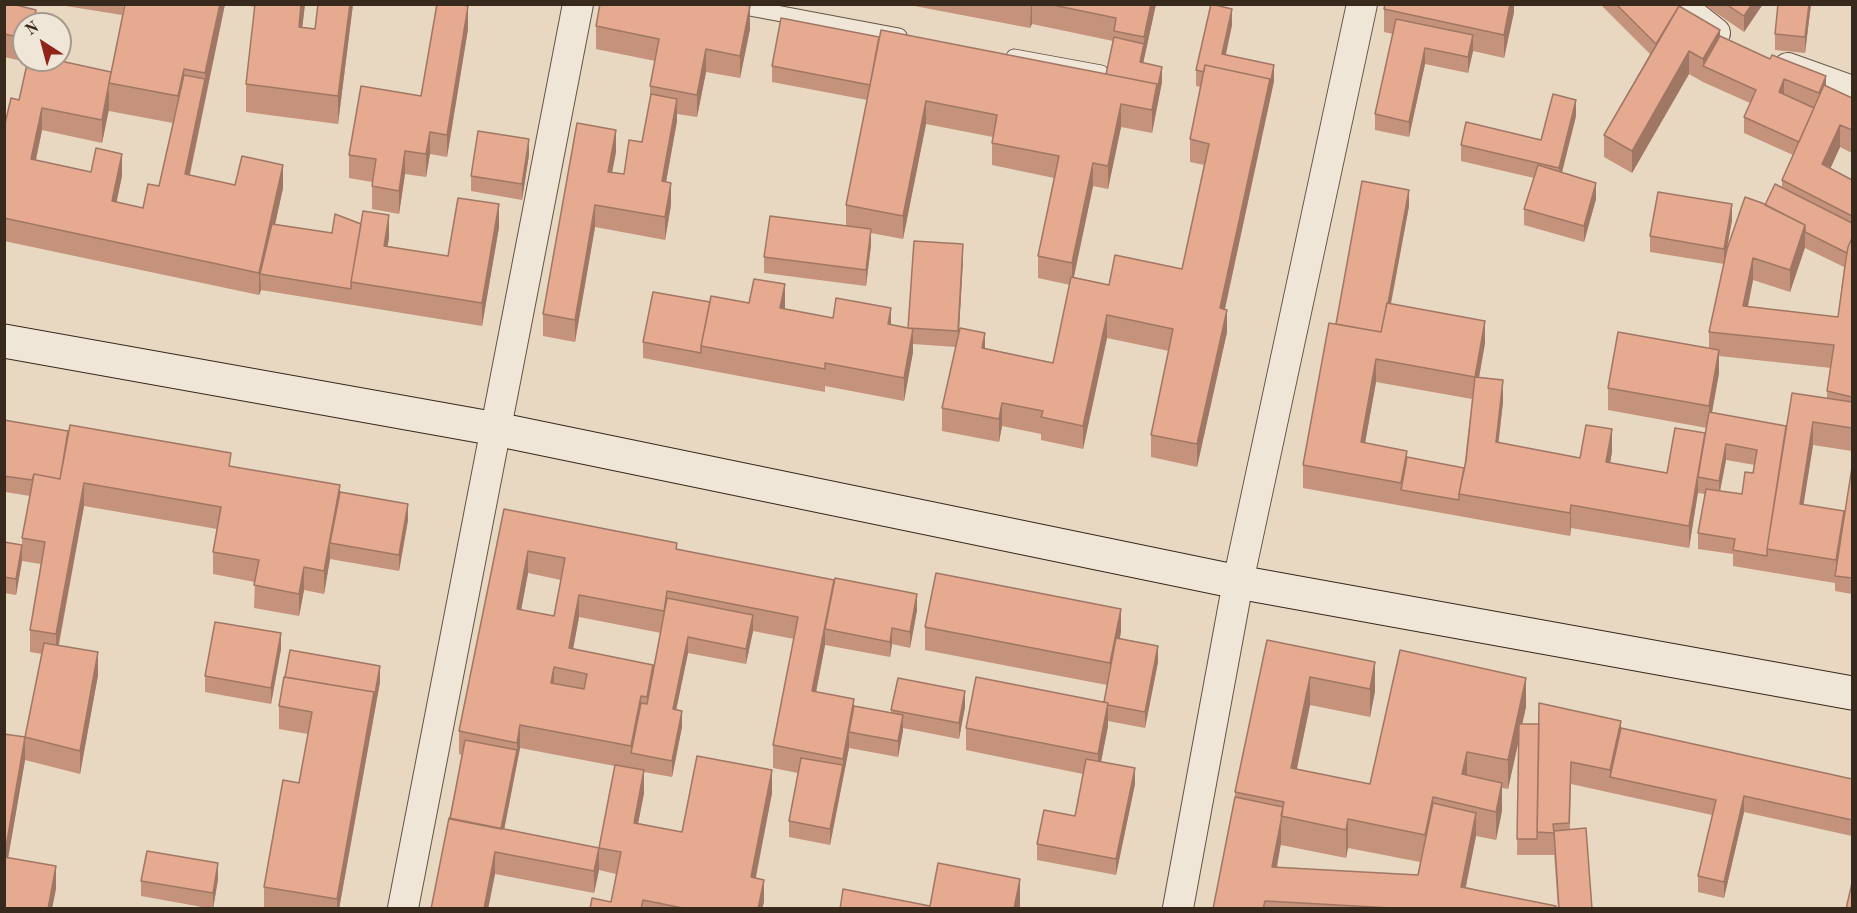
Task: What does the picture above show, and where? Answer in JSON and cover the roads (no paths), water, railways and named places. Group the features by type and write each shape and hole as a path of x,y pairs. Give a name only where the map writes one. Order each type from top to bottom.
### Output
{"main road":[{"path":"4,341 495,429 1238,582 1852,693"}],"street":[{"path":"403,909 578,4"},
{"path":"1178,909 1238,582 1362,4"},
{"path":"1678,4 1707,29 1750,54 1852,91"}],"lane":[{"path":"728,4 914,39"},
{"path":"996,53 1101,73"}]}
